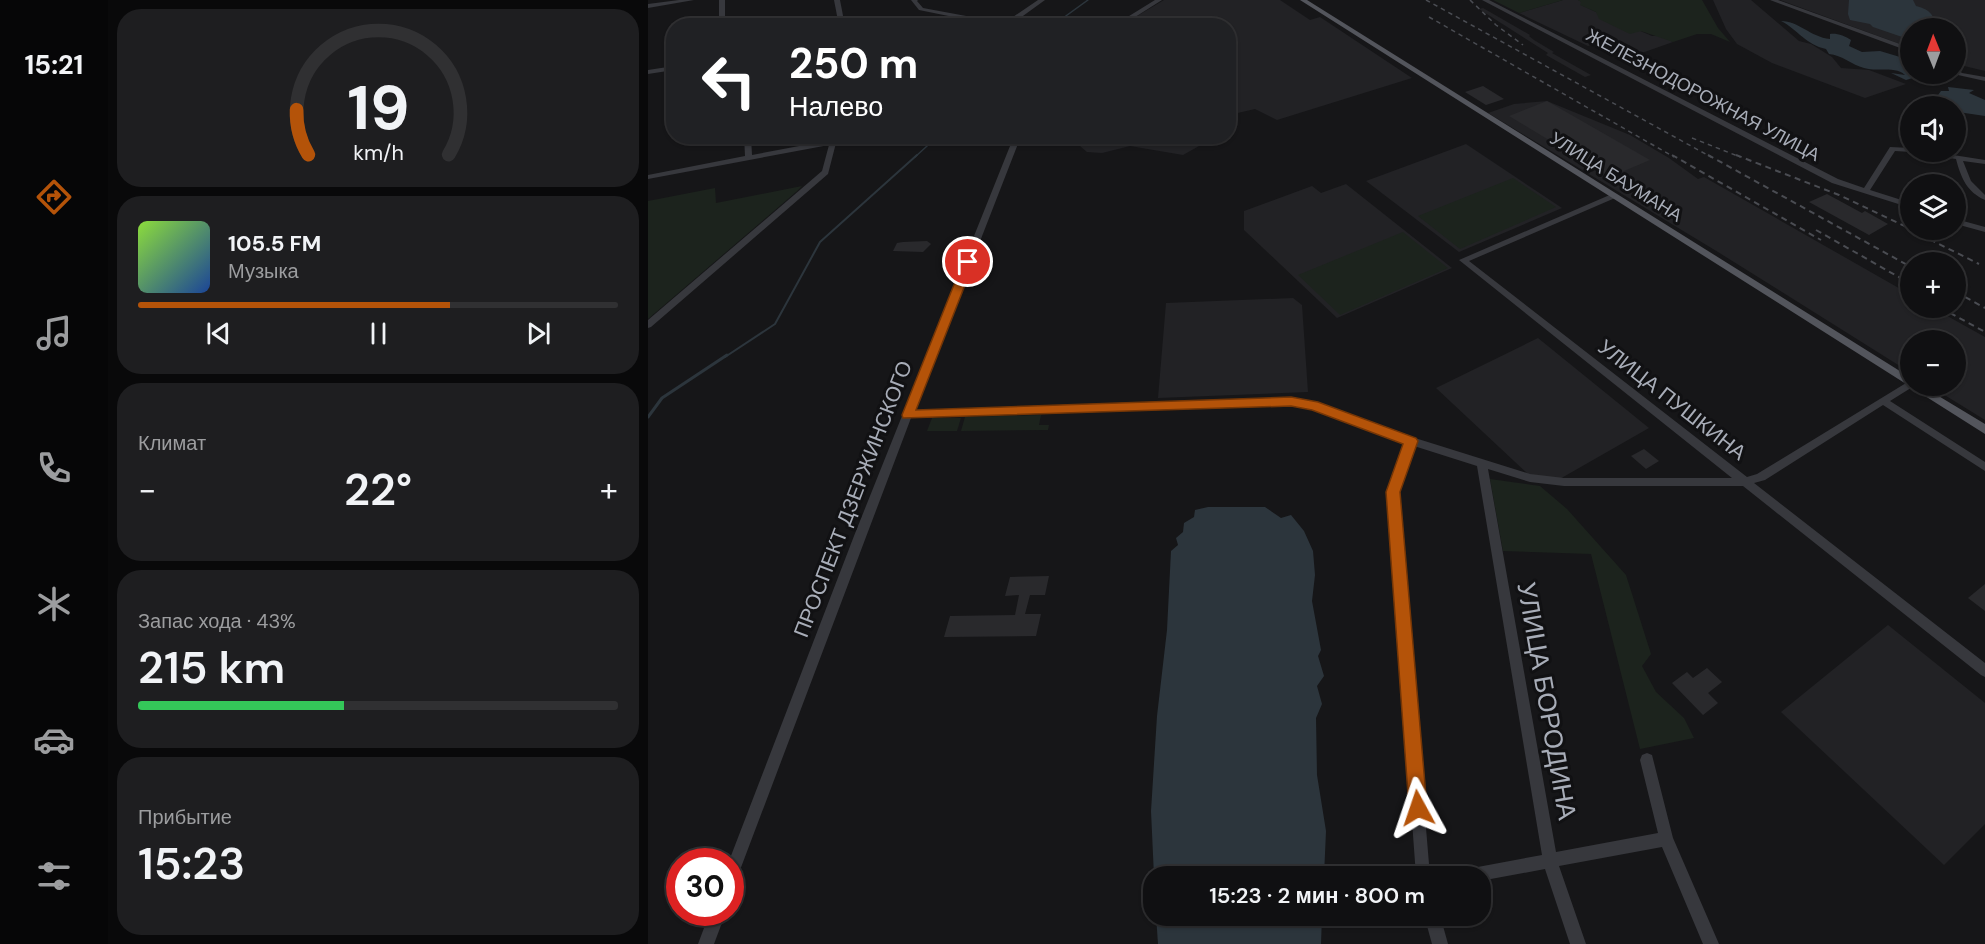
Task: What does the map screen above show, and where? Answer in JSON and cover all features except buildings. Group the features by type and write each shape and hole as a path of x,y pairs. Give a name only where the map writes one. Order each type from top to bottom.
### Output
{"main road":[{"name":"УЛИЦА БАУМАНА","path":"1303,0 1900,376"},
{"name":"УЛИЦА БАУМАНА","path":"1932,396 1985,430"}],"street":[{"path":"648,6 691,0"},
{"path":"722,0 722,18"},
{"path":"837,0 840,18"},
{"path":"915,0 913,1 921,9 968,18"},
{"path":"1015,18 1042,0"},
{"path":"1129,18 1159,0"},
{"name":"ЖЕЛЕЗНОДОРОЖНАЯ УЛИЦА","path":"1485,0 1835,182 1900,202"},
{"path":"1773,0 1900,46"},
{"path":"648,72 666,69"},
{"path":"1966,75 1985,79"},
{"path":"748,144 749,158"},
{"path":"648,177 818,144"},
{"path":"648,325 825,172 832,144"},
{"name":"ПРОСПЕКТ ДЗЕРЖИНСКОГО","path":"742,848 1015,144"},
{"path":"1866,191 1893,149 1900,149"},
{"path":"1966,159 1985,162"},
{"path":"1960,162 1965,183 1985,198"},
{"name":"УЛИЦА ПУШКИНА","path":"1612,196 1463,260 1985,671"},
{"path":"1966,224 1985,230"},
{"path":"908,415 1291,401 1314,406 1411,441 1530,478 1564,482 1745,482 1761,477 1900,391"},
{"path":"1883,401 1985,467"},
{"path":"1411,441 1393,492 1422,866"},
{"name":"УЛИЦА БОРОДИНА","path":"1482,463 1550,862 1578,944"},
{"path":"1647,760 1666,839 1711,944"},
{"path":"1491,872 1666,839"},
{"path":"706,944 713,926"},
{"path":"1435,926 1440,944"}],"shaded area":[{"path":"1164,0 1280,0 1310,20 1320,17 1412,78 1277,120 1255,109 1236,113 1236,18 1134,18"},
{"path":"1493,0 1563,0 1519,13"},
{"path":"1563,0 1578,0 1582,2 1581,5 1596,12 1652,36 1661,36 1673,42 1636,55 1605,41 1588,46 1519,13"},
{"path":"1578,0 1702,0 1718,28 1730,42 1711,34 1697,34 1673,42 1641,31 1630,34 1599,19 1596,12 1580,5 1581,2"},
{"path":"1713,0 1751,0 1799,41 1811,44 1832,57 1841,68 1869,70 1900,82 1900,84 1906,84 1865,98 1772,63 1737,44 1726,29"},
{"path":"1780,0 1985,0 1985,71 1966,66 1966,18 1900,18 1900,44"},
{"path":"1849,0 1913,0 1916,6 1925,9 1933,18 1900,18 1900,36 1870,24 1850,20"},
{"path":"1483,8 1530,35 1554,52 1552,53 1591,75 1585,77 1546,55 1548,53 1479,9"},
{"path":"1781,21 1823,38 1830,39 1830,34 1844,36 1851,40 1849,46 1862,52 1880,51 1900,57 1900,72 1860,67 1829,54 1826,49 1813,44"},
{"path":"1948,87 1974,90 1969,93 1985,100 1985,116 1966,113 1966,96 1937,96 1941,91 1949,91"},
{"path":"1547,101 1630,135 1669,158 1698,179 1704,177 1900,289 1900,318 1951,318 1985,337 1985,420 1946,396 1966,396 1966,330 1900,330 1900,366 1718,252 1488,113 1514,104"},
{"path":"1078,144 1203,144 1183,155 1130,146 1102,153 1087,152"},
{"path":"1466,144 1562,208 1459,252 1366,181"},
{"path":"1513,178 1556,207 1460,249 1418,216"},
{"path":"1346,184 1452,268 1337,318 1244,230 1244,211 1312,186 1321,193"},
{"path":"802,186 648,319 648,201 715,188 716,203"},
{"path":"1403,232 1448,268 1340,315 1298,275"},
{"path":"1293,298 1302,305 1308,392 1158,398 1166,303"},
{"path":"1538,338 1649,428 1558,480 1528,474 1436,388"},
{"path":"1041,415 1039,425 1049,425 1048,430 961,431 965,417"},
{"path":"932,418 961,418 957,431 927,431"},
{"path":"1490,479 1540,486 1567,509 1626,575 1651,654 1642,666 1656,692 1684,718 1694,738 1640,749 1591,554 1503,551"},
{"path":"1208,507 1265,507 1281,518 1291,515 1304,531 1313,551 1315,575 1312,601 1321,650 1318,656 1324,676 1317,686 1322,704 1316,718 1317,775 1326,831 1324,866 1154,866 1151,811 1157,716 1167,630 1171,551 1178,545 1176,538 1183,532 1184,523 1194,517 1195,510"},
{"path":"1888,625 1985,703 1985,824 1944,865 1781,712"},
{"path":"1157,926 1322,926 1321,944 1158,944"}],"waterway":[{"path":"1063,18 1088,0"},
{"path":"915,157 929,144"},
{"path":"725,357 775,324 820,242 917,155"},
{"path":"648,417 662,398 727,355"}],"railway":[{"path":"1426,0 1711,157"},
{"path":"1470,0 1496,25 1523,45"},
{"path":"1429,17 1674,157"},
{"path":"1692,138 1740,157"},
{"path":"1672,155 1821,240"},
{"path":"1708,155 1900,261"},
{"path":"1736,155 1839,195 1900,224"},
{"path":"1816,230 1900,278"},
{"path":"1931,240 1979,264"},
{"path":"1966,298 1985,308"},
{"path":"1959,318 1985,332"}],"route":[{"path":"968,262 908,415 1291,401 1314,406 1411,441 1393,492 1418,808"}]}
